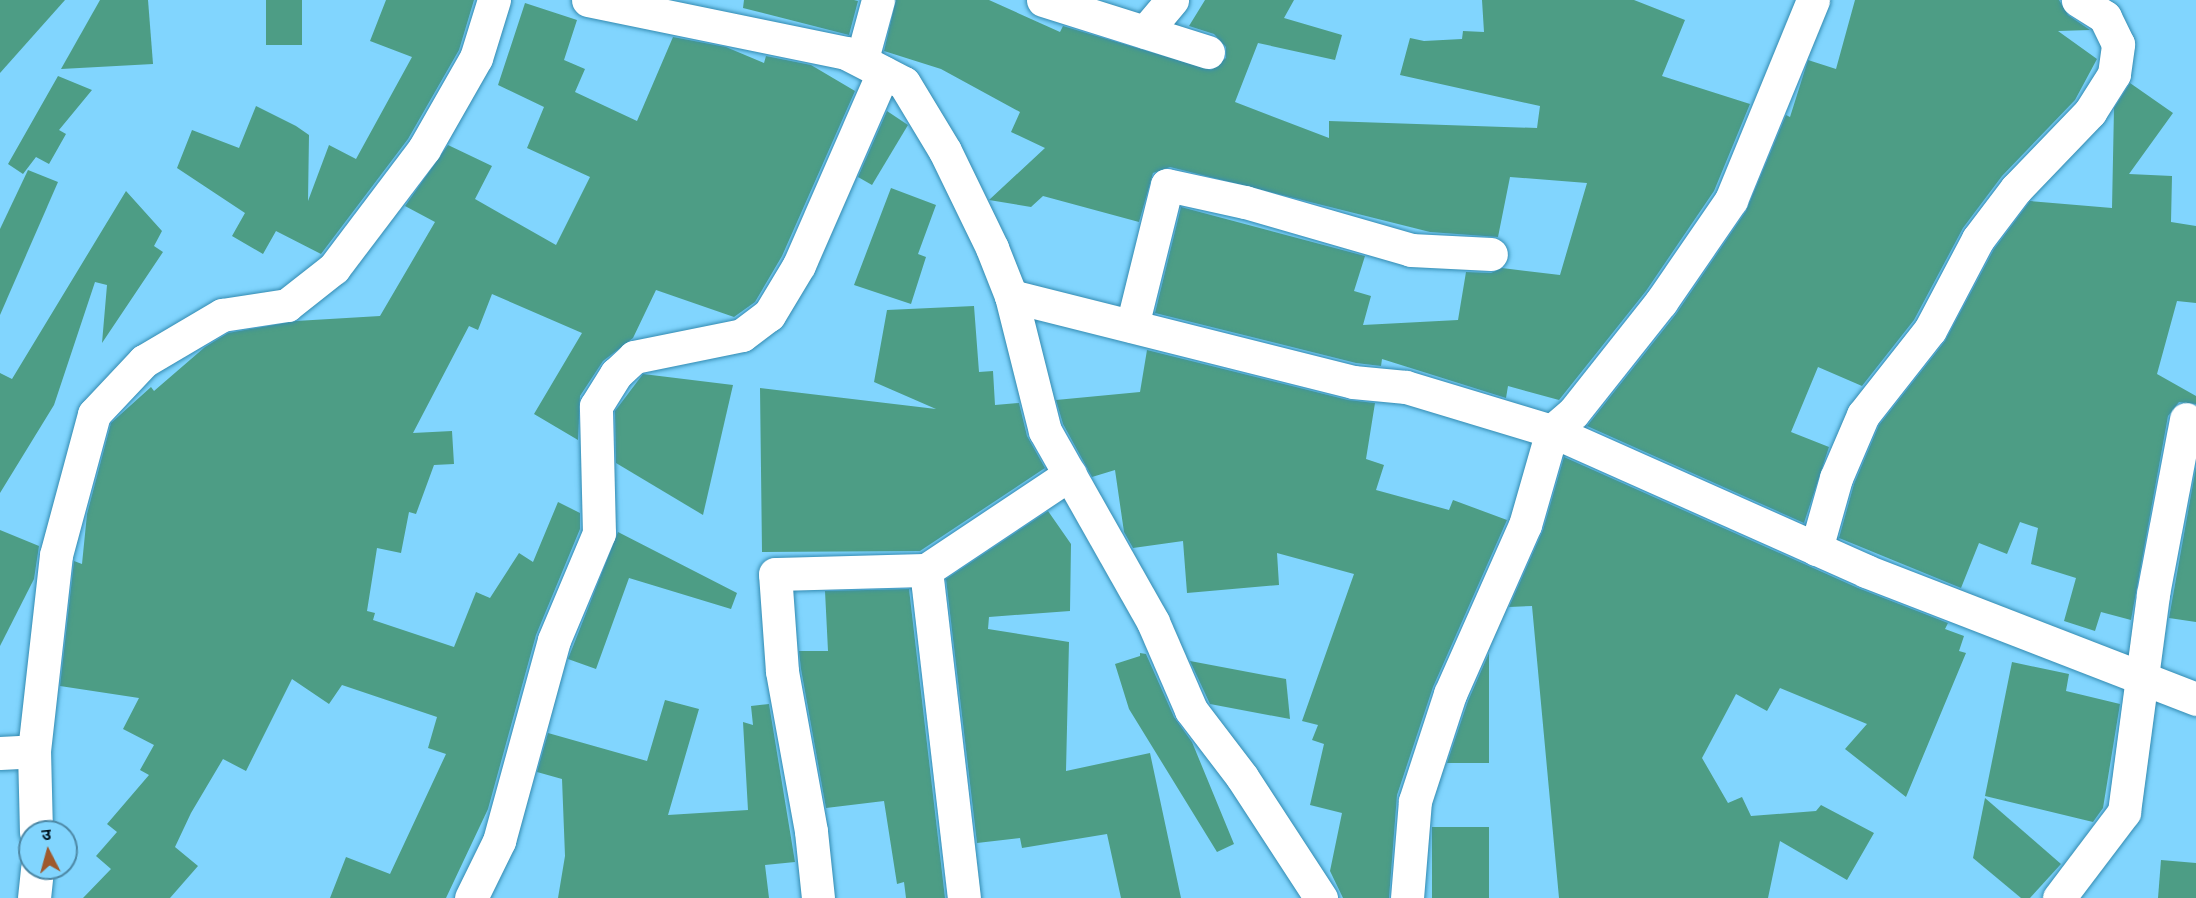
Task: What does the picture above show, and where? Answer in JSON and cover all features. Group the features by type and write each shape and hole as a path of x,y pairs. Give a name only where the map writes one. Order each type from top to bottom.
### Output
{"street":[{"path":"36,820 34,751 56,555 94,414 144,361 222,315 287,305 334,268 424,149 476,58 494,0"},
{"path":"588,0 873,66 904,83 945,151 1011,296 1045,431 1153,622 1191,710 1242,777 1321,898"},
{"path":"471,898 498,841 555,640 599,533 596,406 616,374 634,357 742,335 769,315 799,265 873,66 878,0"},
{"path":"1043,0 1208,52"},
{"path":"1145,32 1172,0"},
{"path":"1407,898 1415,801 1450,694 1525,525 1552,431 1573,413 1661,302 1731,200 1813,0"},
{"path":"1816,549 1836,478 1863,415 1930,330 1978,239 2016,189 2090,112 2114,74 2118,44 2105,17 2078,0"},
{"path":"1132,326 1167,185 1245,202 1411,250 1491,254"},
{"path":"1011,296 1353,382 1406,387 1552,431 1816,549 2196,699"},
{"path":"2059,898 2124,812 2153,594 2186,419"},
{"path":"818,898 811,831 782,670 775,574 926,570 1070,474"},
{"path":"926,570 964,898"},
{"path":"0,753 34,751"},
{"path":"34,898 36,880"}],"building":[{"path":"0,0 65,0 0,73"},
{"path":"100,0 148,0 153,64 61,69"},
{"path":"266,0 302,0 302,45 266,45"},
{"path":"386,0 474,0 459,50 408,139 321,254 276,231 263,254 232,236 245,213 177,168 192,130 239,148 256,106 296,126 309,135 308,201 329,145 356,159 412,57 370,41"},
{"path":"744,0 858,1 849,35 743,8"},
{"path":"896,0 989,0 1060,32 1063,26 1211,70 1226,58 1226,47 1214,34 1189,26 1205,0 1294,0 1284,18 1342,35 1335,60 1258,43 1235,102 1329,138 1329,121 1537,128 1540,106 1400,75 1410,38 1424,41 1462,39 1463,31 1484,32 1482,0 1634,0 1685,20 1662,76 1750,104 1714,191 1646,291 1559,400 1508,386 1506,398 1382,359 1381,366 1356,363 1155,313 1181,207 1365,256 1354,291 1371,296 1363,325 1458,320 1466,272 1491,273 1502,268 1560,275 1587,183 1510,177 1498,237 1430,232 1170,167 1153,173 1139,222 1043,196 1031,207 989,200 1045,148 1011,132 1020,112 941,69 884,51"},
{"path":"1855,0 2059,0 2068,15 2090,30 2058,31 2097,59 2075,100 2002,176 1963,228 1914,320 1862,386 1818,367 1791,432 1829,447 1804,523 1587,426 1676,314 1746,211 1786,115 1790,117 1808,60 1836,69"},
{"path":"525,3 577,20 564,60 585,69 575,92 637,121 673,37 726,47 764,63 766,56 811,65 855,91 782,256 755,302 734,317 656,290 633,338 603,361 580,396 578,440 534,414 582,333 492,294 478,330 469,326 413,433 452,431 454,464 434,465 416,514 409,512 401,553 377,548 367,611 375,613 373,620 454,647 476,592 490,598 519,553 533,562 558,502 580,513 580,529 536,635 488,809 446,898 330,898 346,857 390,874 446,754 428,748 437,717 342,685 329,704 292,679 246,771 223,759 191,813 175,847 198,866 170,898 83,898 111,869 96,856 117,832 107,824 149,775 140,770 154,745 123,729 139,698 60,686 74,561 82,564 87,514 111,423 151,387 154,391 205,347 228,333 296,321 380,316 435,222 405,206 448,145 492,166 475,199 556,245 590,177 527,148 544,107 498,85"},
{"path":"58,76 92,90 59,130 66,134 49,164 36,157 23,174 8,164"},
{"path":"2130,83 2173,113 2129,174 2172,176 2171,222 2196,226 2196,303 2177,301 2157,374 2196,396 2196,404 2179,402 2168,416 2131,620 2101,612 2095,631 2064,621 2076,578 2031,564 2038,528 2020,522 2007,554 1979,543 1961,588 1839,538 1854,484 1879,425 1945,341 1994,249 2030,201 2112,208 2114,108"},
{"path":"887,111 908,125 872,185 858,177"},
{"path":"28,170 58,182 0,315 0,229"},
{"path":"891,188 936,205 918,254 926,257 911,304 854,285"},
{"path":"126,191 162,231 154,246 163,252 102,343 107,285 95,282 54,405 0,493 0,373 12,379"},
{"path":"974,306 979,372 993,371 995,405 1019,403 1027,436 1045,468 920,551 762,552 760,388 936,409 874,382 887,310"},
{"path":"1147,350 1348,400 1375,403 1366,459 1384,465 1376,490 1449,510 1453,500 1507,520 1433,687 1397,795 1389,898 1343,898 1330,871 1342,813 1310,805 1324,744 1312,740 1318,725 1302,721 1354,574 1277,553 1279,585 1187,593 1183,541 1133,548 1124,532 1115,470 1092,477 1063,424 1056,400 1140,392"},
{"path":"643,374 733,385 703,515 616,463 615,411"},
{"path":"1564,457 1858,588 1948,623 1945,629 1964,636 1959,651 1966,653 1906,797 1845,749 1867,724 1780,688 1767,711 1736,694 1702,758 1728,803 1742,797 1751,816 1816,811 1821,805 1874,833 1847,880 1780,841 1768,898 1559,898 1532,606 1509,607 1543,530"},
{"path":"2196,467 2196,622 2169,618"},
{"path":"1048,511 1071,544 1070,611 989,617 988,629 1069,642 1066,771 1150,753 1181,898 1121,898 1107,834 1022,848 1020,838 977,843 946,579"},
{"path":"0,530 39,546 34,579 0,646"},
{"path":"618,532 737,593 731,609 629,578 596,669 568,659"},
{"path":"909,589 945,898 906,898 904,882 897,884 884,801 826,808 801,669 799,651 828,651 825,591"},
{"path":"1140,653 1146,654 1174,717 1192,742 1234,844 1217,852 1129,709 1115,664 1140,656"},
{"path":"1489,653 1489,763 1447,763 1468,701"},
{"path":"1190,661 1286,679 1290,719 1210,704"},
{"path":"2012,662 2069,674 2066,691 2120,704 2103,808 2093,822 1985,796"},
{"path":"665,700 699,709 668,815 748,810 743,722 753,725 751,706 769,704 795,862 765,865 769,898 558,898 565,856 562,779 537,772 548,733 647,761"},
{"path":"1985,798 2061,864 2030,898 2021,898 1973,858"},
{"path":"1432,827 1489,827 1489,898 1432,898"},
{"path":"2161,860 2196,863 2196,898 2158,898"}]}
